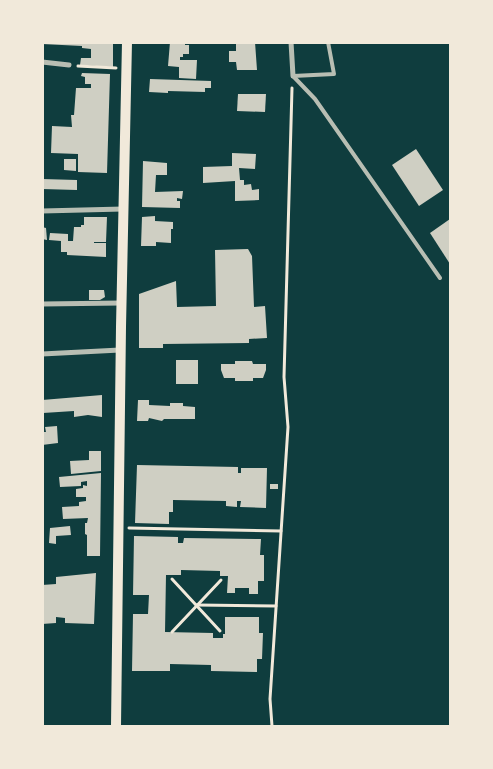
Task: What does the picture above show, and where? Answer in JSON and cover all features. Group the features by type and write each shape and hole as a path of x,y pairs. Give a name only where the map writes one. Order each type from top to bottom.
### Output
{"main road":[{"path":"116,726 120,350 127,42"}],"street":[{"path":"291,42 293,76"},
{"path":"42,62 69,65"},
{"path":"42,212 123,209"},
{"path":"42,304 121,303"},
{"path":"42,354 120,350"}],"lane":[{"path":"293,76 334,74 328,42"},
{"path":"293,76 315,100 440,278"}],"path":[{"path":"69,65 127,67"},
{"path":"272,726 270,699 288,427 284,377 293,76"},
{"path":"118,528 281,531"},
{"path":"172,579 220,631"},
{"path":"172,632 221,580"},
{"path":"197,605 276,606"}],"building":[{"path":"42,42 113,42 113,67 80,65 81,58 91,58 91,49 82,48 82,46 42,44"},
{"path":"170,42 189,45 189,54 183,54 180,60 197,60 196,79 179,78 179,67 168,66"},
{"path":"236,42 255,42 257,70 237,70 236,62 229,62 229,51 236,51"},
{"path":"82,73 110,74 107,173 78,172 78,154 51,153 52,126 72,127 71,115 74,115 76,88 91,88 91,84 85,84 85,77 81,76"},
{"path":"150,79 211,81 211,88 205,88 205,92 149,92"},
{"path":"238,94 266,94 265,112 237,111"},
{"path":"416,149 443,190 419,206 392,165"},
{"path":"232,153 256,154 255,169 239,168 240,180 244,180 244,185 251,184 252,190 259,189 259,200 235,201 235,181 203,183 203,167 232,166"},
{"path":"64,159 76,159 76,171 64,170"},
{"path":"143,161 167,163 167,175 156,175 155,192 183,191 182,199 177,198 177,201 180,201 180,208 142,207"},
{"path":"42,179 77,180 77,190 42,189"},
{"path":"155,216 155,221 173,222 171,243 156,242 156,246 141,246 142,217"},
{"path":"84,217 107,217 106,242 94,242 106,243 106,257 67,255 67,252 61,252 61,241 49,240 50,233 68,234 68,241 73,241 74,227 84,225"},
{"path":"450,219 450,264 430,233"},
{"path":"42,227 46,228 47,240 42,239"},
{"path":"248,249 252,256 254,307 265,306 267,338 249,339 249,343 163,344 163,348 139,348 139,294 176,281 177,307 216,306 215,250"},
{"path":"89,290 104,290 105,297 100,300 89,300"},
{"path":"176,360 198,360 198,384 176,384"},
{"path":"235,361 252,361 253,364 266,364 263,378 253,378 253,381 235,381 235,378 224,378 221,364 235,364"},
{"path":"102,395 102,417 88,415 74,417 74,411 43,413 42,400"},
{"path":"138,400 149,400 149,405 170,406 170,403 183,403 183,406 195,407 195,419 164,419 162,421 149,418 148,421 137,421"},
{"path":"57,426 58,443 42,445 42,432 46,432 45,427"},
{"path":"89,451 101,451 101,471 71,474 70,461 89,460"},
{"path":"137,465 238,467 238,473 241,473 241,468 267,468 266,508 240,507 241,501 237,501 237,507 226,506 226,501 173,500 173,512 169,512 169,524 135,523"},
{"path":"101,473 100,556 87,556 85,523 87,523 88,518 63,519 62,507 79,506 79,502 86,501 86,497 76,497 76,489 83,488 83,485 87,486 87,481 81,482 81,486 60,487 59,477"},
{"path":"270,484 278,484 278,489 270,489"},
{"path":"70,526 71,535 56,536 56,544 49,543 50,528"},
{"path":"134,536 178,537 178,543 183,543 184,538 261,539 260,555 264,555 264,581 258,581 258,594 249,594 249,588 235,588 235,593 227,593 228,576 220,576 220,571 181,570 181,575 166,575 165,632 213,633 213,638 223,638 223,634 225,634 225,617 259,617 259,633 263,633 262,659 257,659 257,672 211,671 211,665 170,664 170,671 132,671 133,614 148,614 149,595 133,595"},
{"path":"96,573 94,624 65,623 65,618 56,617 56,623 42,624 42,585 56,584 56,577"}]}
